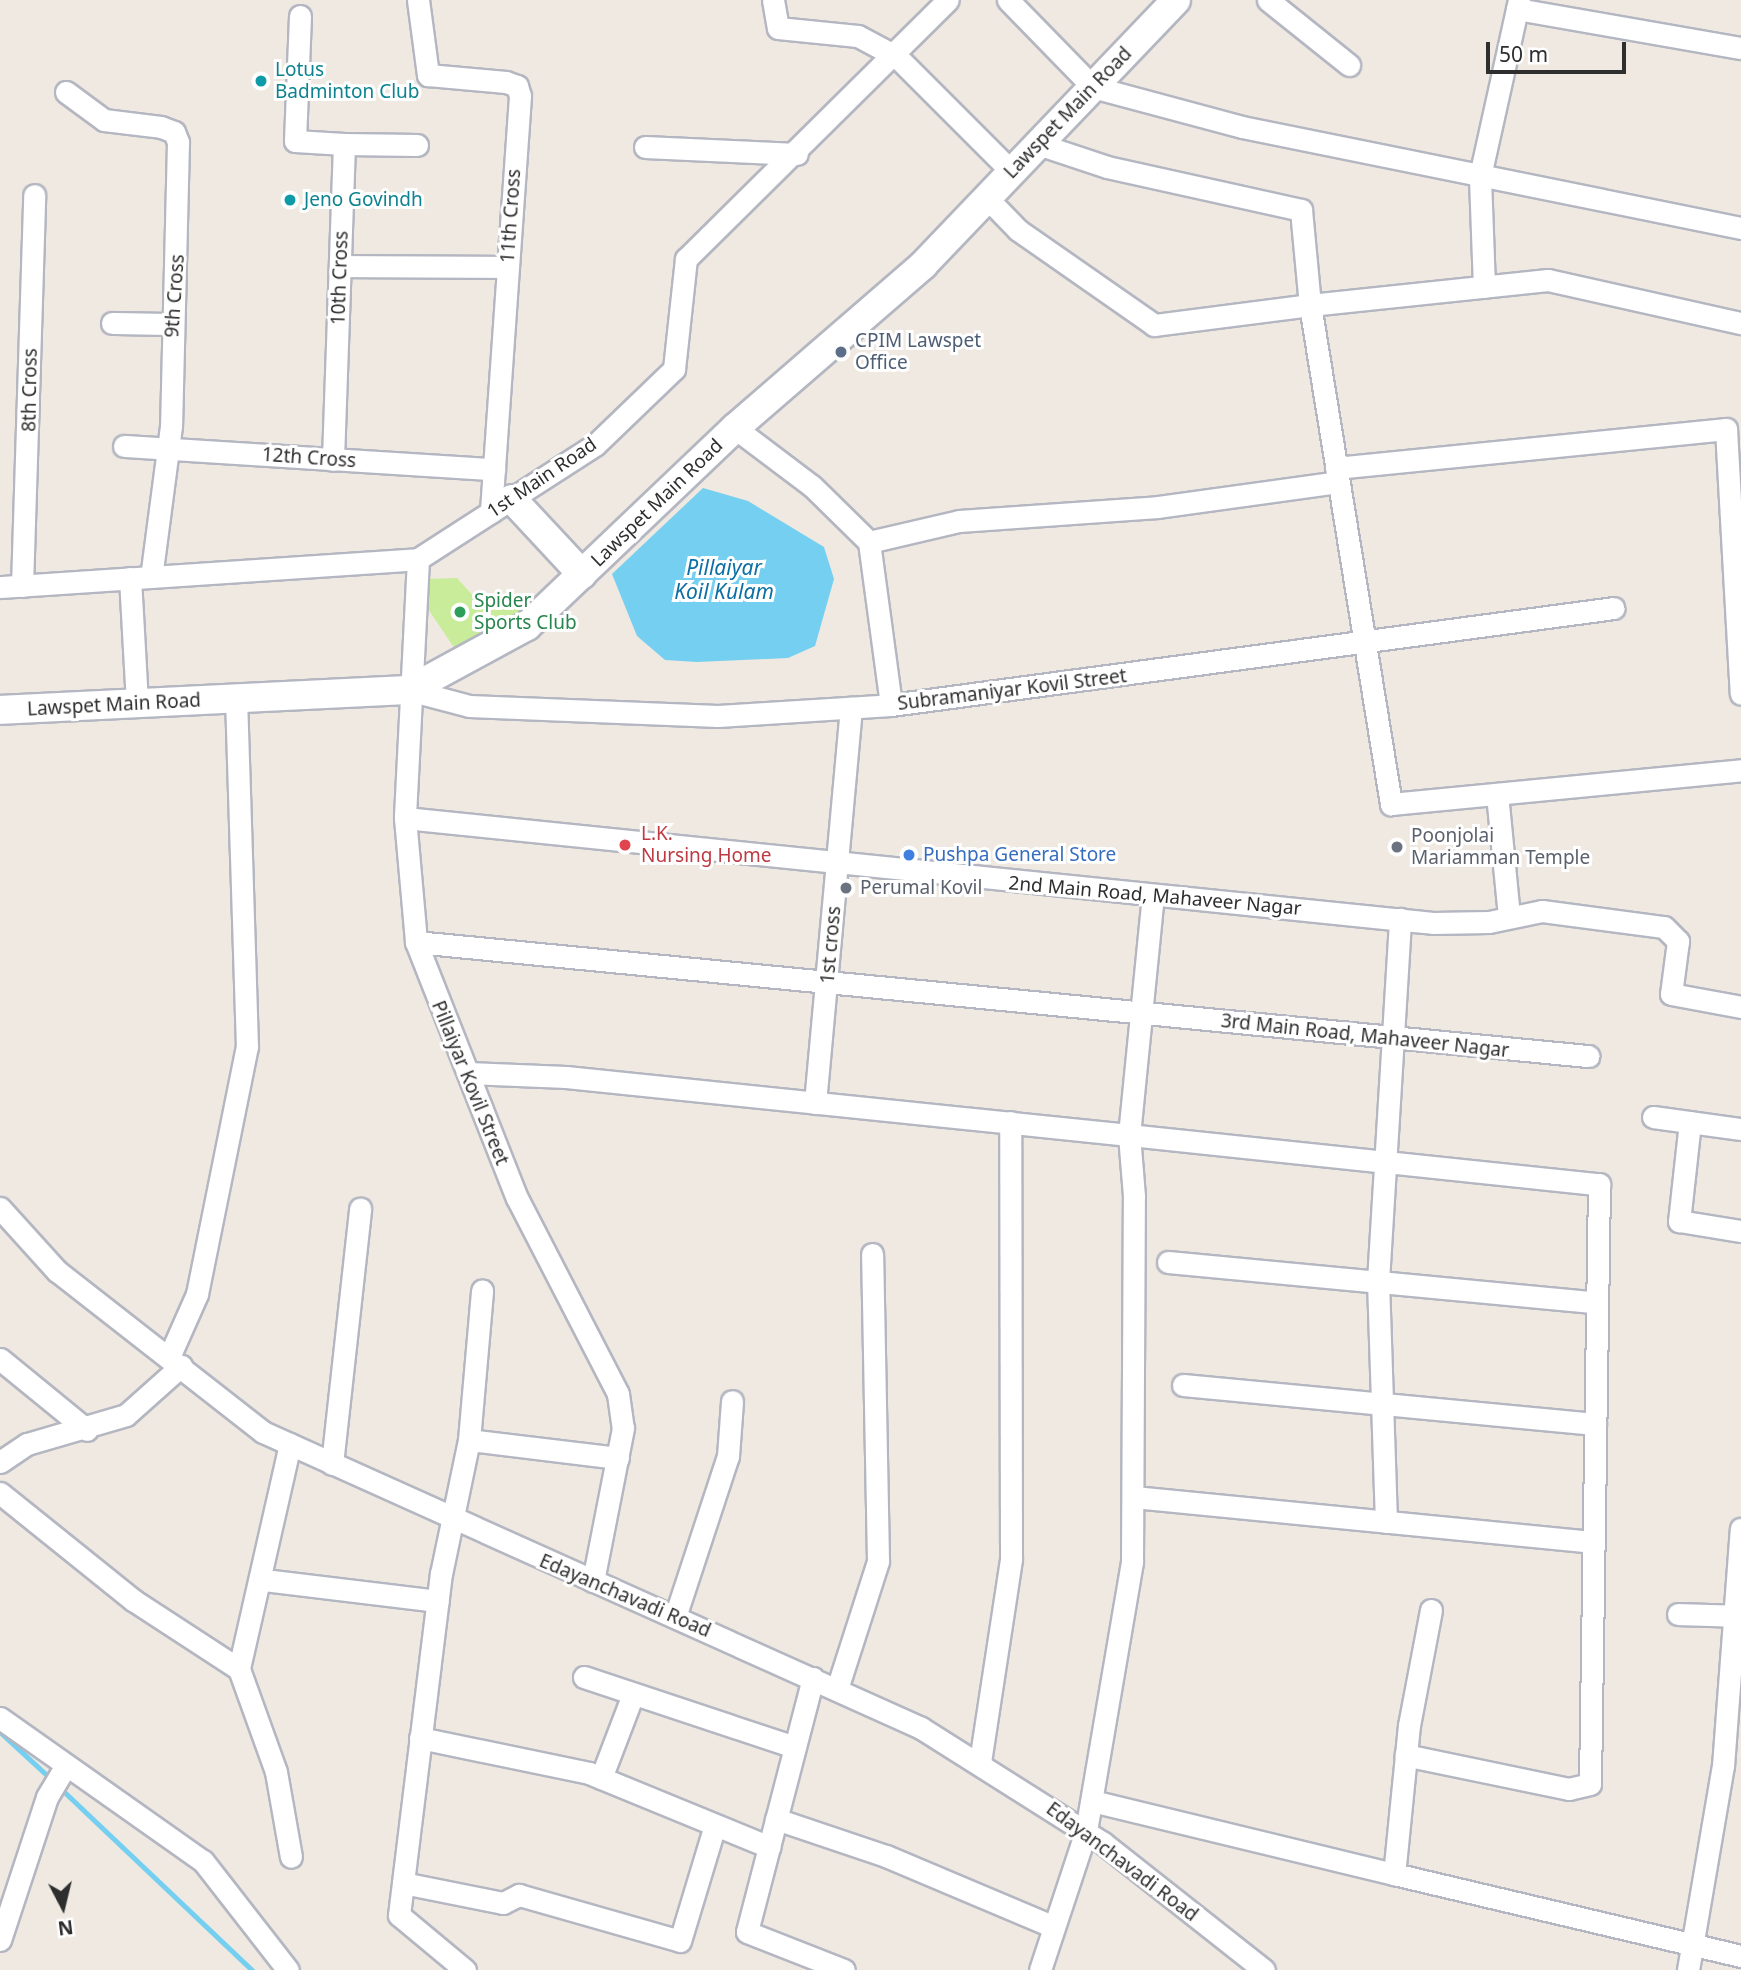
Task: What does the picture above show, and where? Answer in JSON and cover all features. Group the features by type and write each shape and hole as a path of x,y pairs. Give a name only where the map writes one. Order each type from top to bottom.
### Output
{"street":[{"name":"11th Cross","path":"418,0 429,75 517,86 494,469 501,505"},
{"path":"773,0 778,27 858,36 897,57 1012,172"},
{"name":"1st Main Road","path":"0,587 418,559 595,445 674,369 686,259 897,57 948,0"},
{"path":"1008,0 1093,87 1242,127 1741,228"},
{"name":"Lawspet Main Road","path":"0,710 409,690 527,626 735,428 923,265 1175,0"},
{"path":"1268,0 1349,65"},
{"path":"1484,286 1480,176 1518,4 1741,48"},
{"path":"300,16 295,141 418,145"},
{"name":"9th Cross","path":"66,92 104,120 173,132 179,228 171,324 168,448 140,578 137,704"},
{"name":"10th Cross","path":"333,460 344,144"},
{"path":"1038,144 1107,167 1301,210 1311,305 1391,804 1741,770"},
{"path":"645,148 797,154"},
{"name":"8th Cross","path":"22,586 34,195"},
{"path":"987,198 1018,230 1154,325 1548,280 1741,323"},
{"path":"340,266 508,267"},
{"path":"112,323 171,324"},
{"path":"735,428 812,486 869,542 891,705"},
{"path":"869,542 959,521 1158,508 1337,475 1733,428 1741,695"},
{"name":"12th Cross","path":"124,446 494,469"},
{"path":"501,505 582,574"},
{"name":"Pillaiyar Kovil Street","path":"418,559 409,690 405,818 416,942 517,1198 618,1394 618,1458 593,1581"},
{"name":"Subramaniyar Kovil Street","path":"409,690 469,706 718,716 851,708 891,705 1614,608"},
{"path":"0,1462 27,1444 87,1430 126,1415 176,1360 197,1294 247,1047 236,698"},
{"name":"1st cross","path":"815,1104 851,708"},
{"path":"1497,794 1499,919"},
{"name":"2nd Main Road, Mahaveer Nagar","path":"405,818 1400,919 1499,919 1542,911 1675,931 1671,994 1741,1007"},
{"path":"1040,1970 1052,1926 1086,1831 1126,1614 1134,1497 1129,1135 1153,896"},
{"path":"1386,1521 1378,1281 1389,1041 1396,1027 1400,919"},
{"name":"3rd Main Road, Mahaveer Nagar","path":"416,942 1389,1041 1588,1056"},
{"path":"468,1073 487,1069 1599,1184 1595,1302 1590,1784 1569,1789 1405,1755"},
{"path":"1653,1117 1741,1129"},
{"path":"981,1762 1011,1559 1010,1122"},
{"path":"1690,1122 1679,1221 1741,1231"},
{"name":"Edayanchavadi Road","path":"0,1208 57,1271 176,1360 206,1392 290,1444 450,1521 837,1689 981,1762 1086,1831 1264,1970"},
{"path":"332,1464 360,1209"},
{"path":"837,1689 878,1561 872,1254"},
{"path":"1168,1262 1595,1302"},
{"path":"465,1970 399,1915 438,1601 450,1521 469,1440 482,1291"},
{"path":"0,1359 87,1430"},
{"path":"1183,1385 1595,1424"},
{"path":"675,1617 728,1456 732,1401"},
{"path":"469,1440 618,1458"},
{"path":"290,1444 264,1580 239,1669 276,1772 291,1857"},
{"path":"0,1493 133,1600 239,1669"},
{"path":"1134,1497 1592,1542"},
{"path":"1688,1970 1695,1945 1723,1766 1738,1616 1741,1529"},
{"path":"264,1580 438,1601"},
{"path":"1394,1874 1405,1755 1431,1610"},
{"path":"1678,1614 1738,1616"},
{"path":"584,1677 795,1747"},
{"path":"813,1678 747,1932 844,1970"},
{"path":"601,1778 634,1694"},
{"path":"0,1718 65,1767 202,1861 288,1970"},
{"path":"419,1738 601,1778 769,1847"},
{"path":"0,1940 47,1797 65,1767"},
{"path":"1091,1801 1741,1956"},
{"path":"776,1819 886,1856 1052,1926"},
{"path":"403,1883 503,1903 519,1895 680,1941 715,1825"}],"green space":[{"path":"457,578 487,611 516,606 521,611 457,652 416,591 423,579"}],"water":[{"name":"Pillaiyar Koil Kulam","path":"703,488 748,501 824,547 834,579 815,646 788,658 697,662 665,660 637,636 612,574"}],"waterway":[{"path":"0,1732 52,1780"},
{"path":"59,1787 252,1970"}],"place":[{"name":"Lotus Badminton Club","path":"261,81"},
{"name":"Jeno Govindh","path":"290,200"},
{"name":"CPIM Lawspet Office","path":"841,352"},
{"name":"Spider Sports Club","path":"460,612"},
{"name":"L.K. Nursing Home","path":"625,845"},
{"name":"Poonjolai Mariamman Temple","path":"1397,847"},
{"name":"Pushpa General Store","path":"909,855"},
{"name":"Perumal Kovil","path":"846,888"}]}
